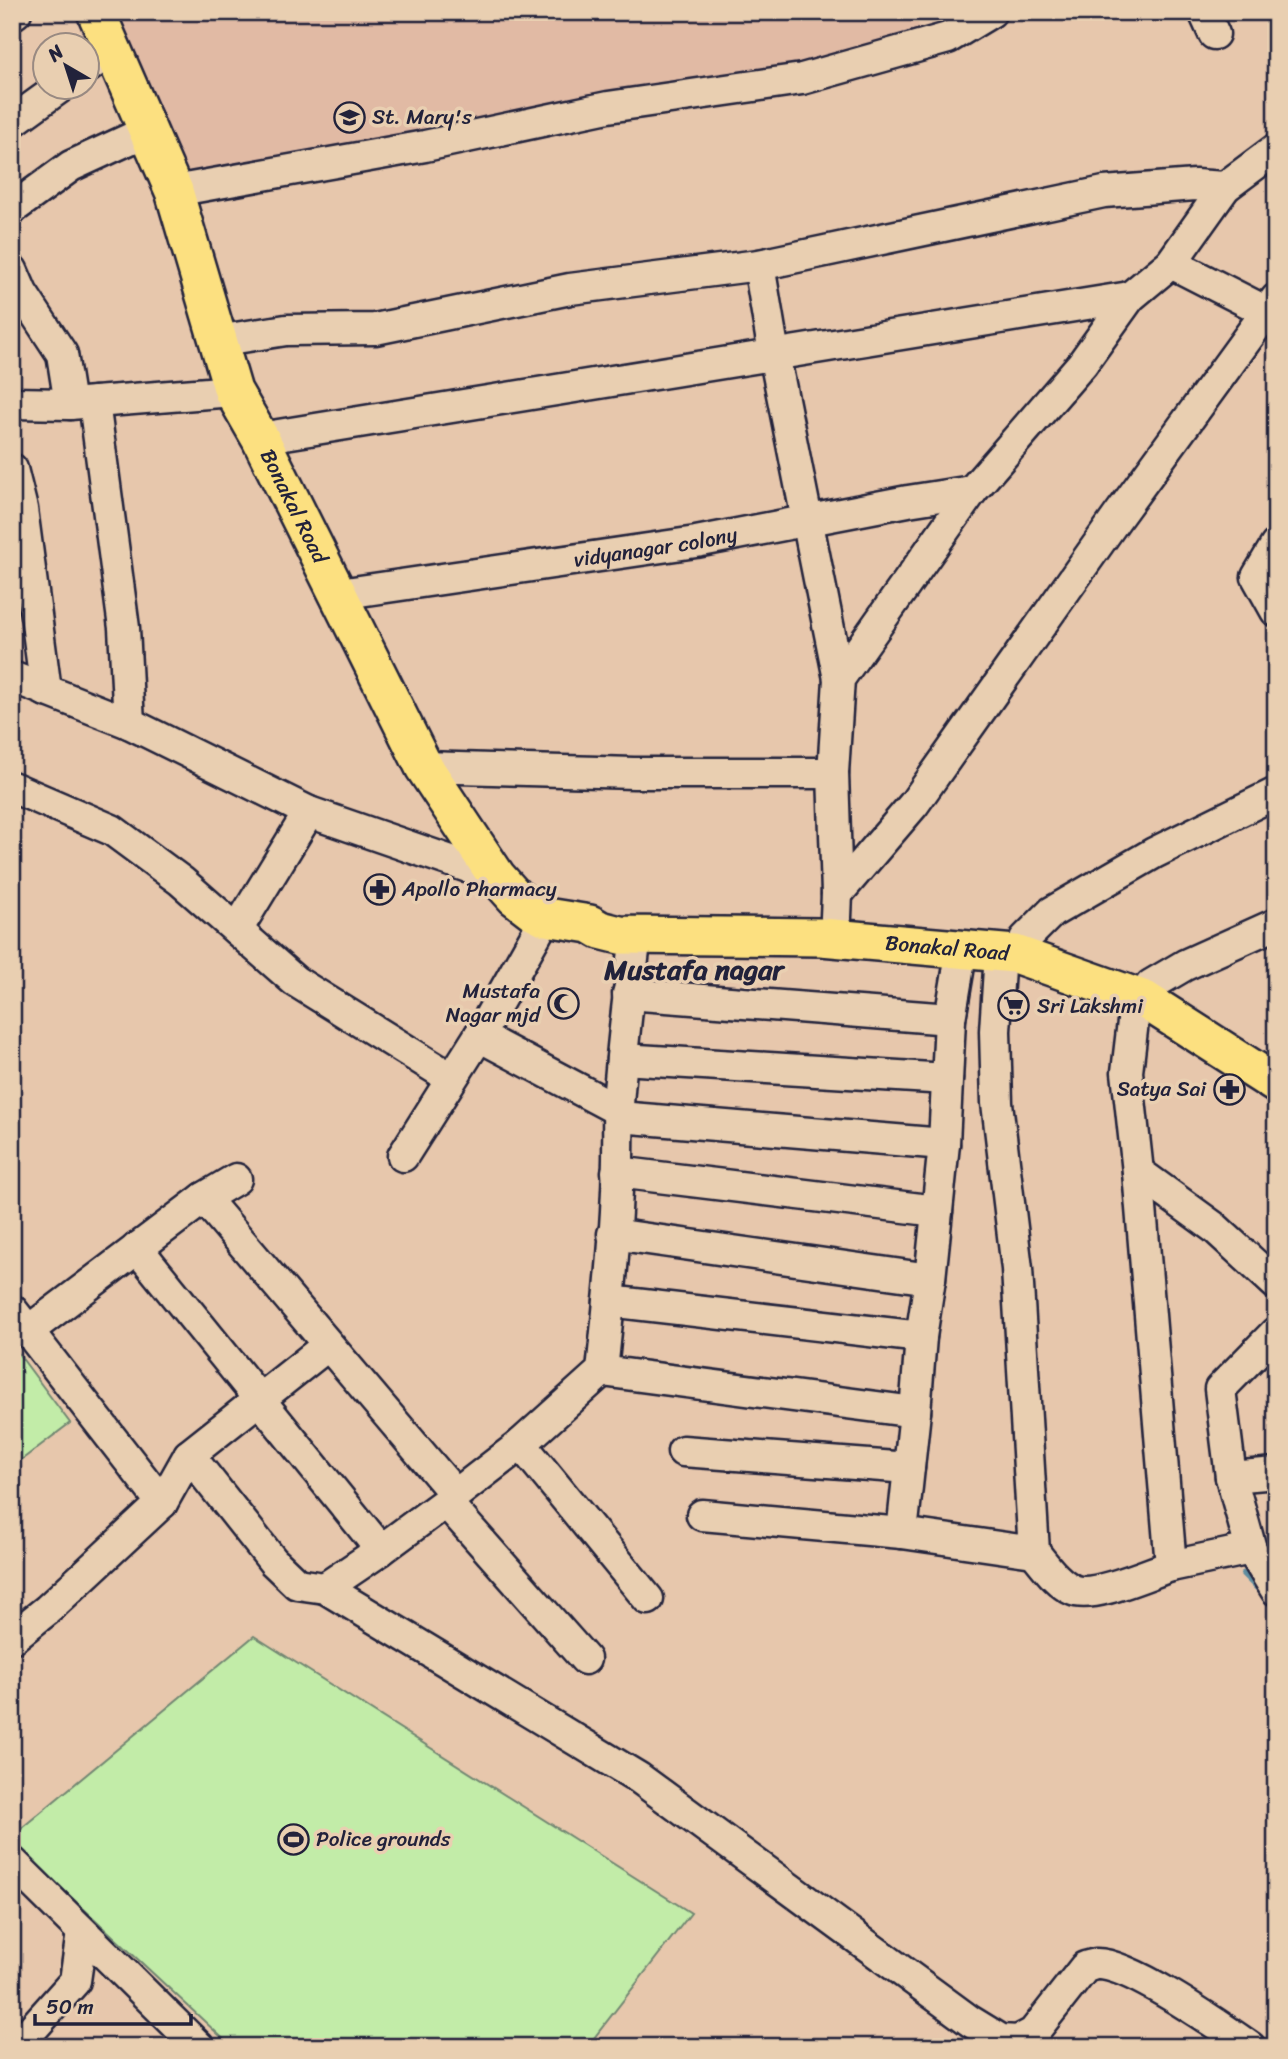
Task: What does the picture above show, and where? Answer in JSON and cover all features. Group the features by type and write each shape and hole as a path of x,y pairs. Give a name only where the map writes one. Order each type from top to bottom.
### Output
{"main road":[{"name":"Bonakal Road","path":"96,12 98,32"},
{"name":"Bonakal Road","path":"102,61 147,131 174,191 233,391 260,438 424,767 497,877 523,904 546,917 590,924 610,933 821,937 962,948 1054,945 1115,967 1143,990 1272,1069"},
{"name":"Bonakal Road","path":"590,924 623,910 837,905 963,927 1012,946"}],"street":[{"path":"174,191 425,146 608,107 802,79 948,38 991,12"},
{"path":"12,122 40,102"},
{"path":"12,209 71,166 147,131"},
{"path":"839,679 972,491 1082,363 1130,297 1171,263 1225,187 1276,149"},
{"path":"218,341 286,330 375,329 570,289 759,265 1104,192 1195,185 1225,187"},
{"path":"837,905 914,804 1126,505 1273,310 1171,263"},
{"path":"759,265 774,354 839,679 832,773 837,905"},
{"path":"12,270 22,293 62,355 82,403 124,628 129,723"},
{"path":"260,438 1130,297"},
{"path":"12,403 82,403 233,391"},
{"path":"12,469 46,691"},
{"name":"vidyanagar colony","path":"339,594 696,542 908,500 972,491"},
{"path":"1276,545 1257,577 1276,611"},
{"path":"12,677 129,723 309,812 497,877"},
{"path":"424,767 634,773 832,773"},
{"path":"12,787 111,830 181,881 295,981 451,1078"},
{"path":"1251,1549 1171,1566 1091,1593 1073,1590 1061,1582 1034,1552 1017,1269 997,1103 995,1031 1012,946 1052,912 1154,853 1276,793"},
{"path":"236,930 309,812"},
{"path":"403,1156 479,1036 546,917"},
{"path":"1171,1566 1127,1072 1143,990 1185,965 1276,924"},
{"path":"325,1588 381,1550 521,1444 602,1371 614,1234 622,1059 636,935"},
{"path":"902,1533 921,1337 944,1144 950,1019 962,948"},
{"path":"628,994 950,1019"},
{"path":"479,1036 618,1114 944,1144"},
{"path":"622,1059 947,1079"},
{"path":"617,1172 937,1211"},
{"path":"1138,1172 1215,1228 1276,1284"},
{"path":"162,1503 20,1321 137,1248 204,1198 236,1179"},
{"path":"204,1198 328,1345 585,1660"},
{"path":"614,1234 930,1279"},
{"path":"137,1248 381,1550"},
{"path":"609,1301 921,1337"},
{"path":"1276,1332 1220,1389 1231,1477 1251,1549 1276,1590"},
{"path":"12,1638 47,1610 162,1503 189,1455 328,1345"},
{"path":"602,1371 915,1412"},
{"path":"521,1444 648,1599"},
{"path":"683,1451 909,1468"},
{"path":"189,1455 273,1561 297,1584 325,1588 639,1778 970,2021 1001,2040 1018,2041 1033,2033 1079,1974 1086,1967 1096,1964 1124,1971 1199,2013 1250,2047"},
{"path":"1231,1477 1276,1473"},
{"path":"702,1516 902,1533 1034,1552"},
{"path":"12,1862 199,2047"},
{"path":"16,2047 75,1981 82,1932"}],"shaded area":[{"name":"St. Mary's","path":"102,12 914,12 925,43 178,190"}],"green space":[{"path":"12,1345 70,1423 12,1467"},
{"name":"Police grounds","path":"254,1636 691,1913 587,2047 232,2047 12,1842 12,1836"}],"waterway":[{"path":"1243,1574 1276,1607"}],"place":[{"name":"St. Mary's","path":"349,117"},
{"name":"Apollo Pharmacy","path":"379,889"},
{"name":"Mustafa Nagar mjd","path":"563,1003"},
{"name":"Sri Lakshmi","path":"1014,1006"},
{"name":"Satya Sai","path":"1229,1089"},
{"name":"Police grounds","path":"293,1839"}],"district":[{"name":"Mustafa nagar","path":"694,969"}]}
